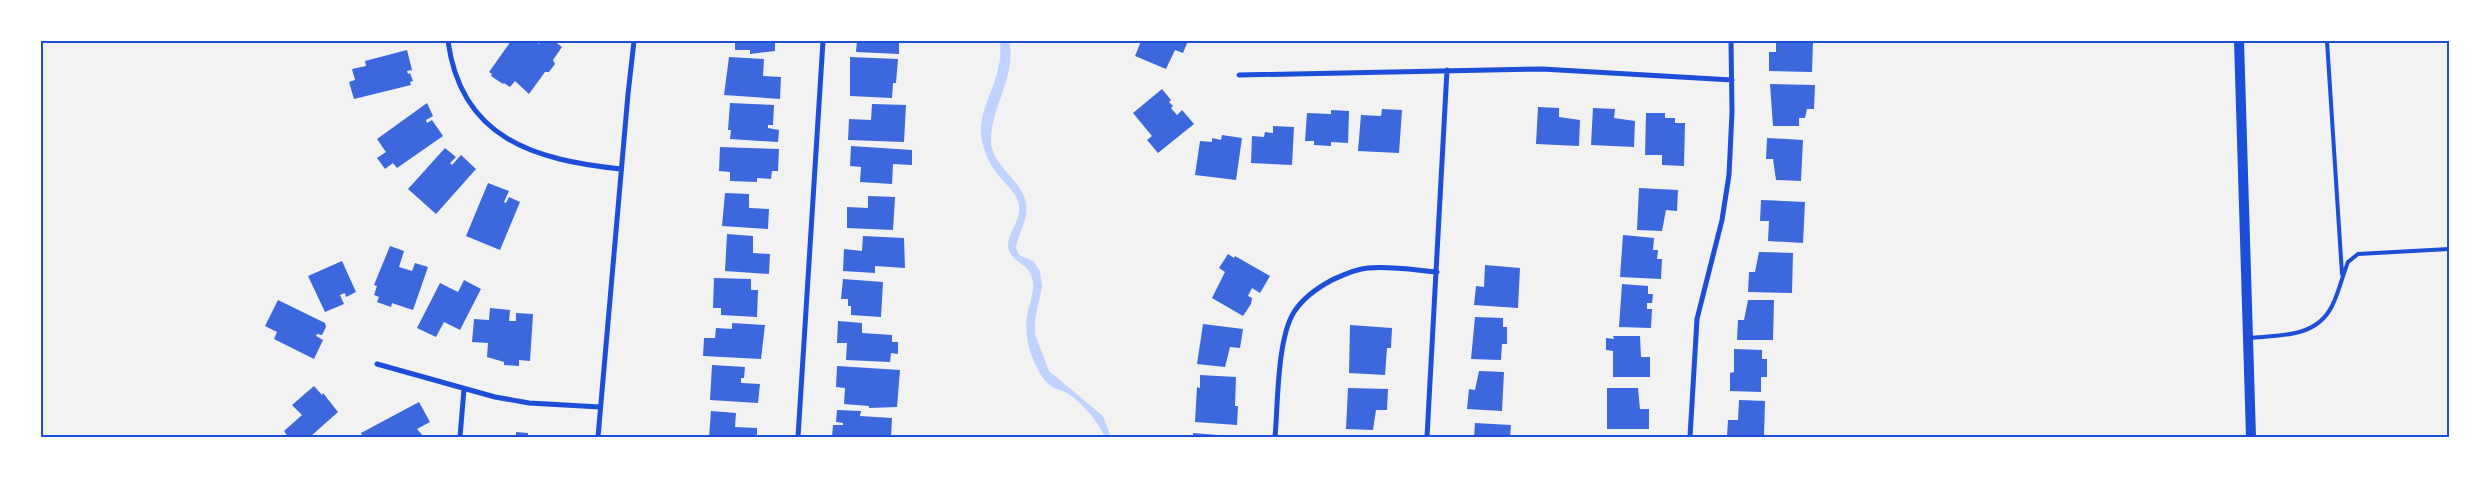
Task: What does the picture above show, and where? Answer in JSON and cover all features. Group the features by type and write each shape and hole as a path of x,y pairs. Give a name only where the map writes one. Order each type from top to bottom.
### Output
{"main road":[{"path":"2239,41 2251,437"}],"street":[{"path":"448,41 460,87 471,106 502,137 558,158 583,165 621,169"},
{"path":"598,437 634,41"},
{"path":"798,437 823,41"},
{"path":"1690,437 1697,319 1726,198 1732,80 1731,41"},
{"path":"1239,75 1447,70 1589,70 1732,80"},
{"path":"1427,437 1447,70"},
{"path":"1275,437 1281,364 1287,329 1294,313 1306,299 1319,287 1338,277 1367,268 1437,272"},
{"path":"376,364 514,401 600,407"},
{"path":"460,437 464,389"}],"lane":[{"path":"2327,41 2343,277"},
{"path":"2248,338 2295,334 2312,328 2326,316 2348,262 2358,254 2449,249"}],"water":[{"path":"1000,41 1009,41 1011,53 1007,77 992,126 992,148 995,157 1019,187 1026,204 1025,221 1016,248 1019,255 1033,261 1040,271 1042,287 1035,320 1035,334 1049,371 1103,416 1111,437 1105,437 1093,418 1077,400 1047,383 1034,362 1030,350 1026,325 1033,291 1033,280 1029,271 1011,255 1008,246 1018,217 1018,201 990,164 984,149 981,133 984,111 999,67"}],"building":[{"path":"511,41 535,41 539,44 541,41 554,41 562,47 553,60 555,64 549,72 545,72 529,94 515,81 510,87 491,76 492,74 489,72"},
{"path":"735,41 775,41 775,51 750,54 750,50 735,50"},
{"path":"857,41 899,41 899,54 856,52"},
{"path":"1141,41 1188,41 1183,53 1175,50 1166,69 1135,56"},
{"path":"1813,41 1812,72 1769,71 1769,52 1776,52 1776,42"},
{"path":"407,50 412,70 407,71 408,74 410,73 413,81 410,82 411,85 354,99 349,82 355,80 352,69 366,66 365,61"},
{"path":"729,57 764,59 763,76 781,77 780,99 724,95"},
{"path":"850,57 898,59 896,83 893,83 892,98 850,96"},
{"path":"1770,84 1815,85 1814,109 1807,109 1805,118 1799,118 1799,126 1773,126"},
{"path":"1162,89 1171,100 1169,102 1173,106 1171,108 1177,115 1182,110 1194,124 1158,153 1147,140 1152,136 1133,113"},
{"path":"427,103 433,116 426,120 427,123 432,120 443,136 397,168 393,163 385,169 377,158 386,152 377,139"},
{"path":"730,103 774,105 773,125 768,125 768,128 779,130 778,142 730,139 731,130 728,130"},
{"path":"872,104 906,105 904,142 848,140 849,119 871,120"},
{"path":"1538,107 1559,108 1559,117 1580,120 1579,146 1536,144"},
{"path":"1593,108 1615,109 1614,118 1635,121 1634,147 1591,145"},
{"path":"1382,109 1402,110 1399,153 1358,151 1361,115 1381,116"},
{"path":"1331,110 1349,111 1348,143 1331,142 1331,146 1314,145 1314,141 1305,141 1307,113 1331,114"},
{"path":"1646,113 1665,113 1665,118 1675,118 1675,123 1685,123 1684,166 1662,165 1662,155 1645,155"},
{"path":"1273,126 1294,127 1292,165 1251,163 1252,136 1264,137 1265,132 1273,133"},
{"path":"1222,135 1242,138 1236,180 1195,175 1200,141 1212,142 1212,138 1221,140"},
{"path":"1767,138 1803,140 1801,181 1776,180 1773,159 1766,159"},
{"path":"851,146 912,150 912,165 893,164 892,184 860,182 861,167 850,166"},
{"path":"720,147 779,149 778,171 772,171 771,179 757,178 757,182 730,181 730,172 719,171"},
{"path":"445,148 456,157 450,163 452,165 461,155 476,169 436,214 408,189"},
{"path":"488,183 509,191 504,202 506,203 509,197 520,202 500,250 466,236"},
{"path":"1639,188 1678,190 1677,211 1666,210 1662,231 1637,230"},
{"path":"725,193 749,194 749,208 769,209 768,229 722,226"},
{"path":"868,196 895,197 893,230 847,228 847,207 868,208"},
{"path":"1761,200 1805,202 1803,243 1768,241 1769,221 1760,221"},
{"path":"727,234 753,236 753,253 770,254 769,274 725,271"},
{"path":"1623,235 1654,238 1653,250 1658,250 1657,259 1662,259 1661,279 1620,277"},
{"path":"863,236 904,238 905,268 875,266 875,273 843,271 844,249 862,251"},
{"path":"390,246 404,251 399,267 412,271 415,263 428,267 413,310 392,303 391,307 377,302 379,297 374,295 377,286 374,285"},
{"path":"1759,252 1793,253 1792,293 1748,292 1749,272 1755,272"},
{"path":"1228,254 1270,276 1260,293 1252,288 1248,296 1252,298 1251,304 1243,316 1212,298 1225,272 1219,268"},
{"path":"342,261 356,292 346,297 345,293 340,295 344,304 325,312 308,276"},
{"path":"1485,265 1520,268 1518,308 1474,305 1476,286 1484,287"},
{"path":"714,278 751,279 751,290 758,290 757,317 721,315 721,308 713,308"},
{"path":"843,279 883,282 881,317 851,315 851,306 848,306 848,299 841,299"},
{"path":"464,280 481,289 460,330 444,322 436,337 417,328 440,283 458,292"},
{"path":"1622,284 1648,286 1648,294 1653,294 1652,303 1647,303 1647,309 1652,309 1651,328 1619,327"},
{"path":"278,300 325,323 326,327 322,335 317,334 316,336 323,340 314,359 274,339 277,332 265,326"},
{"path":"1748,300 1774,300 1773,340 1737,340 1738,320 1744,320"},
{"path":"490,308 510,310 509,321 516,321 516,313 533,314 530,361 519,360 519,366 504,365 504,362 487,357 488,343 472,342 474,319 489,320"},
{"path":"1475,317 1503,318 1503,327 1507,327 1507,344 1502,344 1501,360 1471,359"},
{"path":"838,321 862,323 862,333 892,335 892,342 898,342 898,354 891,353 890,362 846,360 847,343 837,343"},
{"path":"732,323 765,325 761,359 703,356 704,338 715,338 716,328 732,329"},
{"path":"1203,324 1243,329 1240,348 1230,347 1225,367 1197,364"},
{"path":"1350,325 1392,328 1391,348 1387,348 1385,375 1349,373"},
{"path":"1613,336 1640,336 1641,357 1650,357 1650,377 1613,377 1613,351 1606,350 1606,338 1614,339"},
{"path":"1734,349 1762,350 1762,359 1767,359 1767,377 1761,377 1761,392 1730,391 1730,373 1734,372"},
{"path":"712,365 745,367 744,378 741,378 741,383 760,384 758,403 710,400"},
{"path":"837,366 900,370 897,407 869,408 869,406 844,404 845,388 836,387"},
{"path":"1479,371 1504,372 1502,411 1467,409 1469,389 1475,390"},
{"path":"1200,375 1236,377 1235,406 1238,406 1237,425 1195,422 1197,387 1200,388"},
{"path":"314,386 322,395 323,393 338,412 310,437 288,437 284,431 302,415 292,405"},
{"path":"1348,388 1388,389 1387,410 1376,410 1373,430 1346,429"},
{"path":"1607,388 1638,388 1640,409 1649,409 1649,429 1607,429"},
{"path":"1739,400 1765,401 1764,437 1727,437 1728,420 1738,420"},
{"path":"419,402 430,422 417,429 424,437 363,437 361,433"},
{"path":"837,410 861,411 860,416 892,418 891,437 832,437 833,425 843,425 843,423 836,422"},
{"path":"711,411 736,413 735,427 757,428 757,437 709,437"},
{"path":"1475,423 1511,425 1510,437 1474,437"},
{"path":"516,432 528,433 528,437 516,437"},
{"path":"1193,433 1218,435 1218,437 1193,437"}]}
